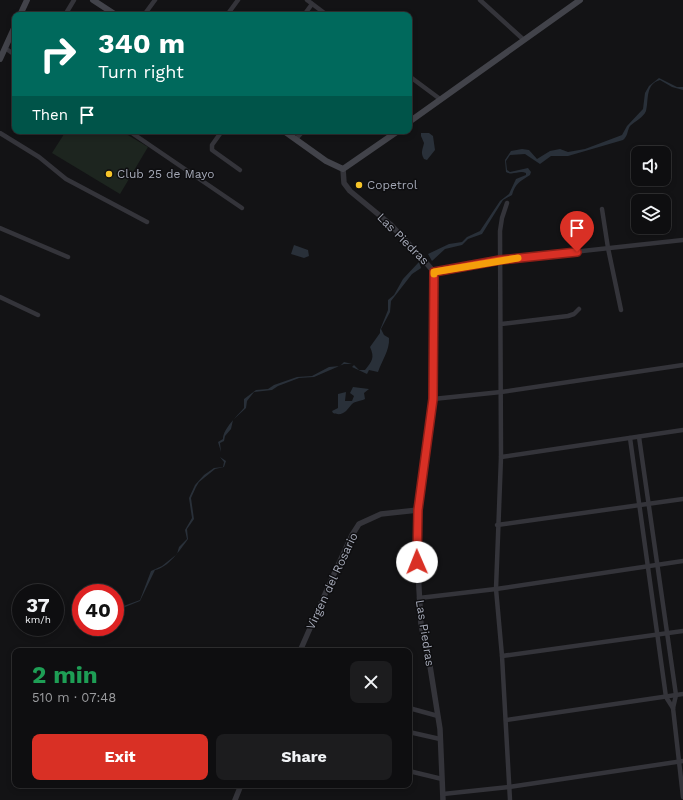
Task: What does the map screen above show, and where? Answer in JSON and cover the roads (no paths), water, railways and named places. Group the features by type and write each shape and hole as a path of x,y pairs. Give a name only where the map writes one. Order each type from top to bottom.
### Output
{"main road":[{"path":"21,12 27,0"},
{"path":"93,0 111,12"},
{"path":"412,120 580,0"},
{"path":"0,59 2,47 12,31"},
{"path":"288,134 326,161 343,169 394,134"}],"street":[{"path":"67,12 74,0"},
{"path":"146,12 155,0"},
{"path":"229,12 238,0"},
{"path":"306,0 323,12"},
{"path":"480,0 524,40"},
{"path":"306,12 312,4"},
{"path":"2,47 12,53"},
{"path":"412,78 440,99"},
{"path":"0,133 39,157 66,179 147,222"},
{"path":"133,134 242,208"},
{"path":"220,134 212,145 212,150 240,170"},
{"path":"296,139 300,134"},
{"name":"Las Piedras","path":"343,169 344,183 350,191 390,224 434,272 433,399 416,534 421,624 438,716 443,797"},
{"path":"507,203 502,218 500,260 501,457 497,525 496,589 502,656 510,800"},
{"path":"602,209 608,248 621,310"},
{"path":"0,228 68,256"},
{"path":"434,272 500,260 683,240"},
{"path":"0,297 38,315"},
{"path":"501,324 568,316 574,314 579,309"},
{"path":"433,399 501,392 683,365"},
{"path":"501,457 683,430"},
{"path":"639,436 656,565 668,633 676,695 673,708 683,797"},
{"path":"630,438 666,697 673,708"},
{"path":"497,525 683,499"},
{"name":"Virgen del Rosario","path":"301,648 328,585 352,535 359,524 381,514 418,510"},
{"path":"419,598 496,589 683,561"},
{"path":"502,656 683,631"},
{"path":"506,720 683,694"},
{"path":"412,709 438,716"},
{"path":"412,733 440,739"},
{"path":"443,797 680,762"},
{"path":"412,772 442,779"},
{"path":"235,800 240,788"}],"place":[{"name":"Club 25 de Mayo","path":"109,174"},
{"name":"Copetrol","path":"359,185"}]}
